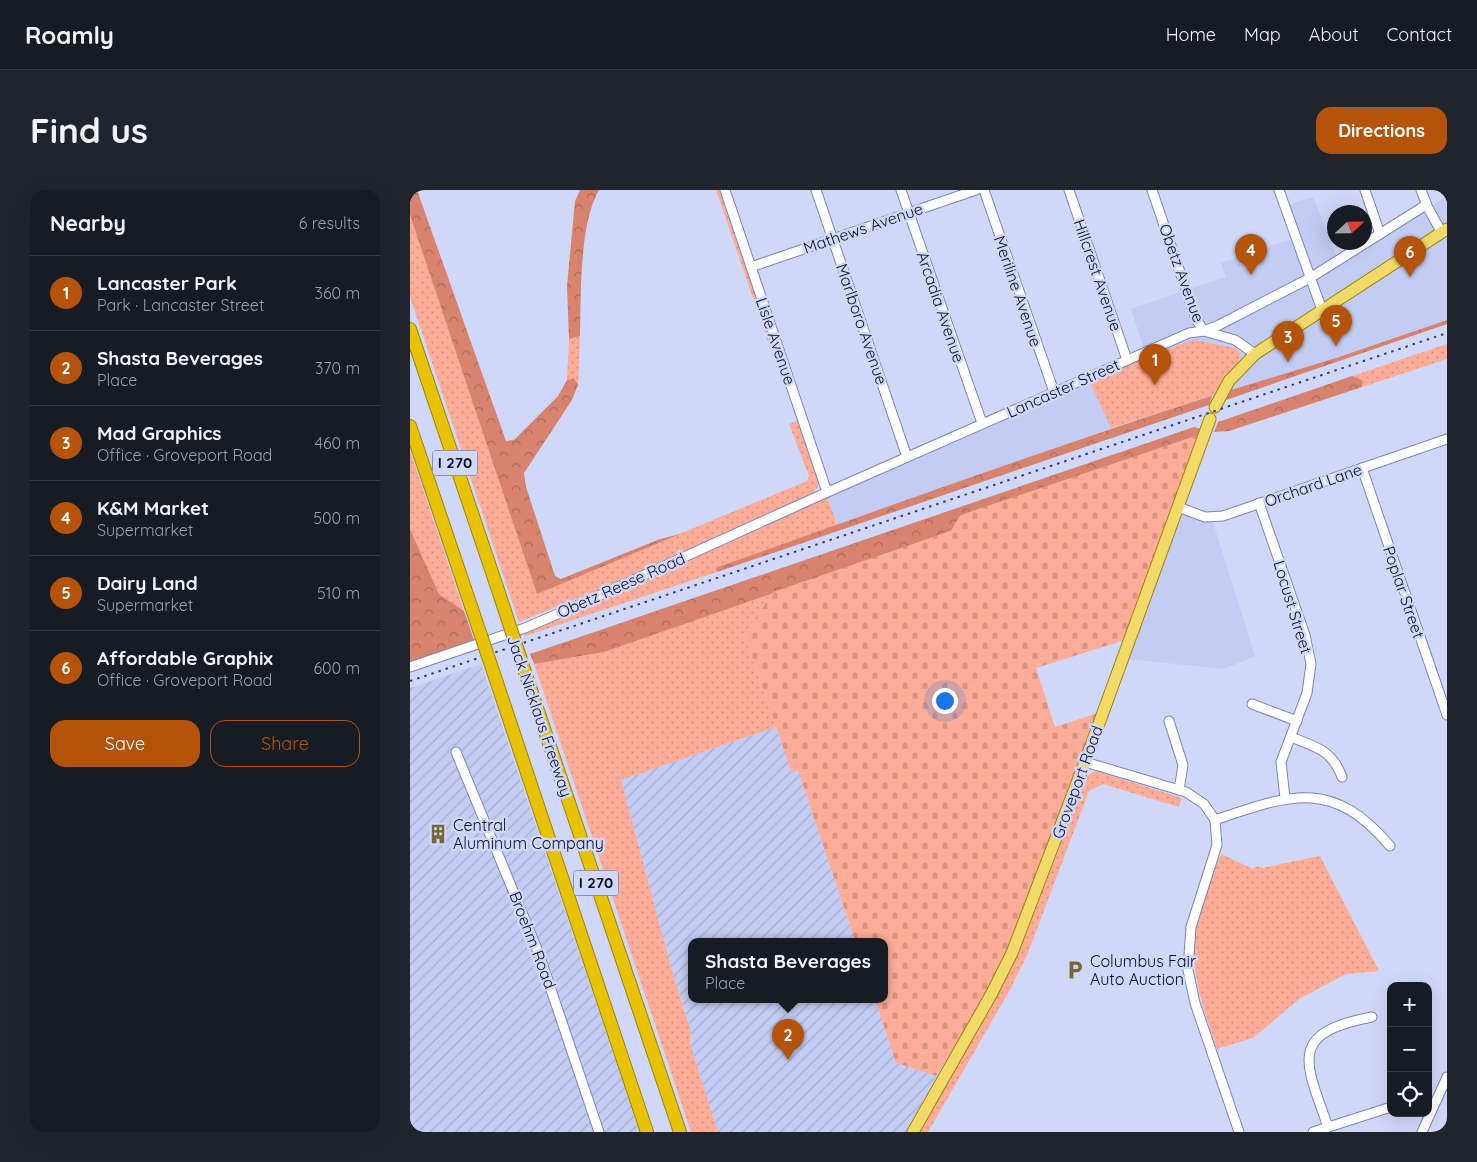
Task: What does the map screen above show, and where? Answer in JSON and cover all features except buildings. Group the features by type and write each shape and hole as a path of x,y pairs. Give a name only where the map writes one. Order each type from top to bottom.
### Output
{"highway":[{"name":"Jack Nicklaus Freeway","path":"410,330 680,1132"},
{"name":"Jack Nicklaus Freeway","path":"410,426 647,1132"}],"main road":[{"path":"1215,407 1229,382 1255,354 1444,231"},
{"name":"Groveport Road","path":"913,1132 1000,978 1034,897 1210,419"}],"street":[{"name":"Lisle Avenue","path":"726,190 827,492"},
{"name":"Marlboro Avenue","path":"816,190 907,458"},
{"name":"Arcadia Avenue","path":"901,190 982,423"},
{"name":"Mathews Avenue","path":"751,267 976,190"},
{"name":"Meriline Avenue","path":"984,190 1054,392"},
{"name":"Hillcrest Avenue","path":"1069,190 1127,360"},
{"name":"Obetz Avenue","path":"1152,190 1196,318 1204,331 1235,340 1255,354"},
{"path":"1279,190 1322,310"},
{"path":"1366,190 1380,234"},
{"path":"1421,190 1426,205 1444,231"},
{"name":"Lancaster Street","path":"827,492 1192,332 1204,331 1310,278 1426,205"},
{"name":"Orchard Lane","path":"1178,507 1205,517 1214,518 1447,439"},
{"name":"Poplar Street","path":"1362,468 1447,715"},
{"name":"Obetz Reese Road","path":"410,667 525,628 827,492"},
{"name":"Locust Street","path":"1260,503 1308,649 1310,679 1297,721 1281,762 1285,798"},
{"path":"1252,704 1297,721"},
{"path":"1169,721 1183,765 1179,790"},
{"path":"1291,737 1326,752 1333,759 1342,777"},
{"name":"Broehm Road","path":"456,752 539,954 599,1132"},
{"path":"1085,762 1179,790 1204,804 1215,820 1217,845 1191,928 1188,970 1195,1003 1239,1132"},
{"path":"1215,820 1285,798 1320,799 1342,806 1364,819 1390,846"},
{"path":"1328,1127 1309,1072 1308,1057 1310,1050 1313,1044 1324,1034 1350,1021 1372,1017"},
{"path":"1432,1102 1447,1078"},
{"path":"1313,1132 1387,1108"},
{"path":"1422,1132 1424,1117"}],"shaded area":[{"path":"1447,196 1447,320 1339,357 1111,428 837,525 827,496 1146,355 1131,309 1226,277 1221,263 1292,239 1280,208 1313,197 1327,232 1327,250 1334,250 1340,265 1363,250 1372,250 1372,244"},
{"path":"1175,501 1211,516 1255,656 1224,669 1118,658"},
{"path":"481,664 640,1132 410,1132 410,688"},
{"path":"776,727 792,772 798,770 854,938 688,938 688,1003 876,1003 896,1063 936,1076 907,1132 718,1132 690,1044 691,1032 674,978 621,780"}],"green space":[{"path":"410,190 417,190 506,441 514,440 558,396 567,380 574,378 578,385 572,400 524,473 526,487 555,576 561,579 660,539 680,534 537,594 410,215"},
{"path":"580,190 599,190 592,204 584,241 580,336 569,339 567,286 575,201"},
{"path":"716,190 723,190 774,343 769,345"},
{"path":"410,215 537,593 807,481 809,476 789,424 800,420 819,480 818,487 811,494 618,582 519,622 410,297"},
{"path":"1447,320 1447,324 1226,400 1228,391 1339,357"},
{"path":"580,336 578,385 574,378 567,380 569,339"},
{"path":"1196,340 1235,348 1240,354 1238,363 1212,396 1111,428 1089,380 1189,341"},
{"path":"1447,344 1447,359 1362,387 1362,380 1352,376"},
{"path":"1352,376 1362,380 1362,387 1229,431 1214,432 1218,422"},
{"path":"1212,396 1209,405 717,572 716,568 1088,437"},
{"path":"1194,427 1202,429 1199,435 960,516 951,531 604,652 534,664 530,654"},
{"path":"1199,435 1125,640 1036,668 1055,727 1098,713 1009,949 981,1005 936,1076 896,1063 876,1003 888,1003 888,938 854,938 798,770 792,773 744,635 773,592 951,531 960,516"},
{"path":"410,451 464,611 439,594 410,529"},
{"path":"827,496 837,525 717,568 717,572 525,636 524,633"},
{"path":"410,529 439,594 464,611 474,640 410,662"},
{"path":"773,592 744,635 776,727 621,780 674,978 691,1032 690,1044 718,1132 691,1132 534,664 604,652"},
{"path":"1096,771 1182,798 1179,807 1103,784 1089,791 1028,953 1011,988 928,1132 920,1132 993,999 1025,934 1088,775"},
{"path":"1221,854 1253,869 1257,866 1262,868 1320,856 1379,971 1346,974 1299,999 1253,1038 1217,1049 1197,983 1194,950 1200,907"}],"railway":[{"path":"410,681 1447,333"}],"place":[{"name":"K&M Market","path":"1251,275"},
{"name":"Affordable Graphix","path":"1410,277"},
{"name":"Dairy Land","path":"1336,346"},
{"name":"Mad Graphics","path":"1288,362"},
{"name":"Lancaster Park","path":"1155,385"},
{"name":"Central Aluminum Company","path":"438,834"},
{"name":"Columbus Fair Auto Auction","path":"1075,970"},
{"name":"Shasta Beverages","path":"788,1060"}]}
